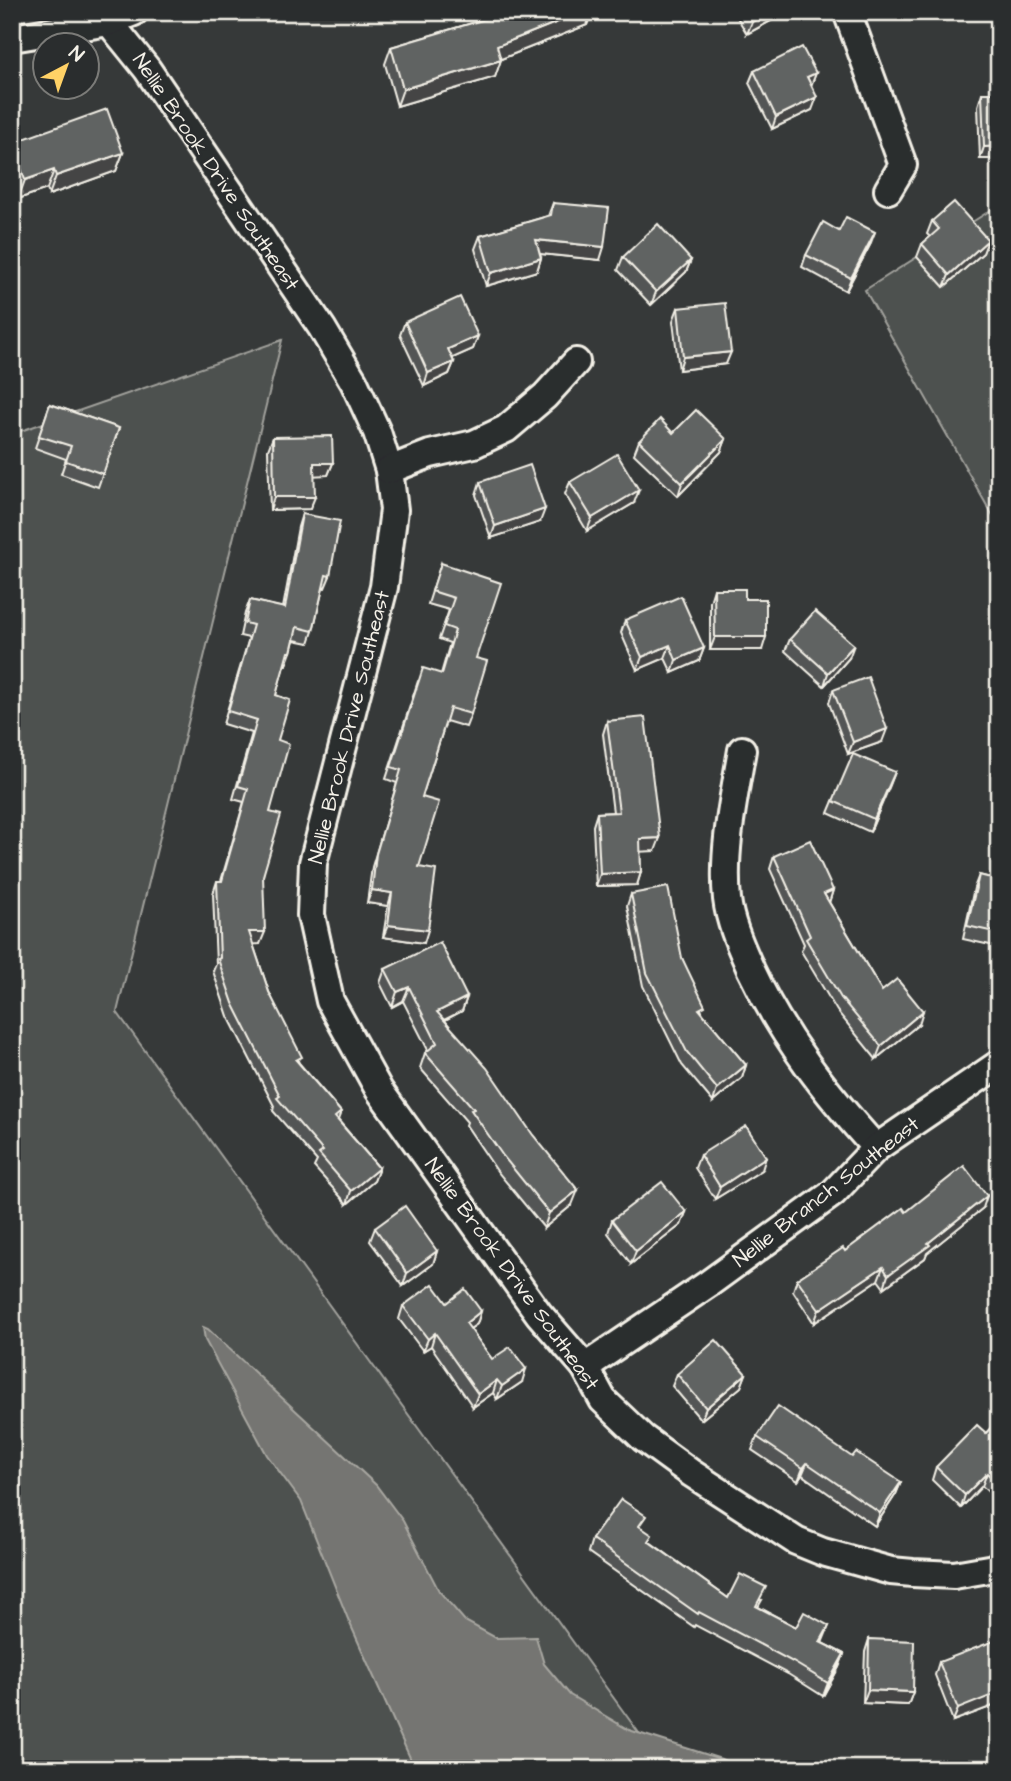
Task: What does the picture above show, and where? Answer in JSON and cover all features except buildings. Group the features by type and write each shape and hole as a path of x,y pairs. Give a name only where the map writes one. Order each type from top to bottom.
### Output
{"street":[{"path":"12,38 109,22 134,12"},
{"path":"847,12 903,165 888,190"},
{"name":"Nellie Brook Drive Southeast","path":"109,22 147,69 322,328 354,382 377,432 389,470 394,510 384,587 313,863 311,915 330,1000 379,1090 539,1314 584,1367 603,1400 643,1438 691,1474 796,1541 823,1552 891,1571 913,1573 954,1575 994,1568 999,1564"},
{"path":"389,470 429,454 474,444 506,429 545,396 576,362"},
{"path":"742,750 729,831 727,899 737,939 787,1038 837,1105 876,1148"},
{"name":"Nellie Branch Southeast","path":"584,1367 708,1284 833,1192 876,1148 999,1063"}],"shaded area":[{"path":"999,205 999,527 865,290"},
{"path":"282,340 117,1012 665,1769 12,1769 12,434"},
{"path":"203,1327 376,1485 403,1521 439,1591 465,1621 496,1638 536,1637 544,1664 570,1695 629,1730 721,1759 742,1769 415,1769 348,1619 301,1501 267,1455 205,1340"}]}
